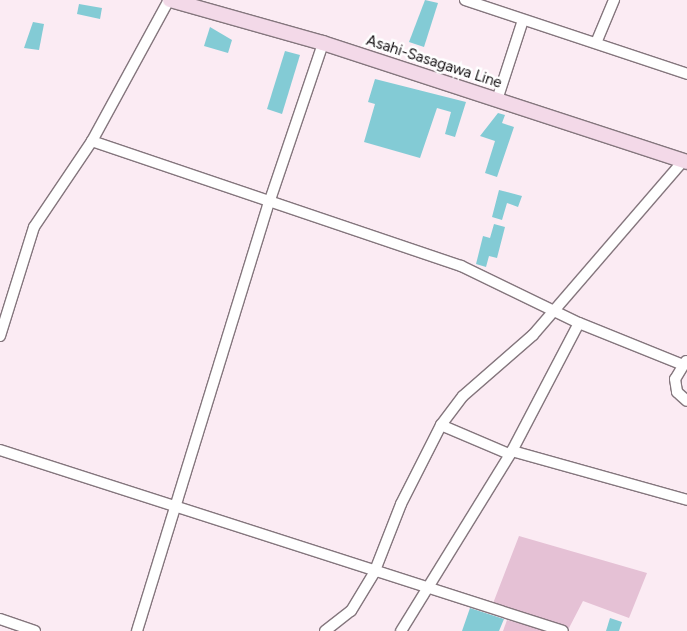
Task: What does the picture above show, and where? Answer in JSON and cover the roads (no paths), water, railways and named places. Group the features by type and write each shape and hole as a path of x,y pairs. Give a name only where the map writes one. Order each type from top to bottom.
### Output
{"main road":[{"name":"Asahi-Sasagawa Line","path":"169,0 323,43 686,162"}],"street":[{"path":"0,336 34,227 92,141 169,0"},
{"path":"465,0 687,74"},
{"path":"596,43 614,0"},
{"path":"497,100 523,20"},
{"path":"137,631 178,505 270,200 323,43"},
{"path":"92,141 461,266 579,323 684,362 675,386 687,401"},
{"path":"326,631 351,611 374,573 401,504 441,424 463,396 556,311 686,162"},
{"path":"400,631 510,452 579,323"},
{"path":"441,424 510,452 687,500"},
{"path":"0,450 178,505 425,590 563,631"},
{"path":"0,619 34,631"}]}
